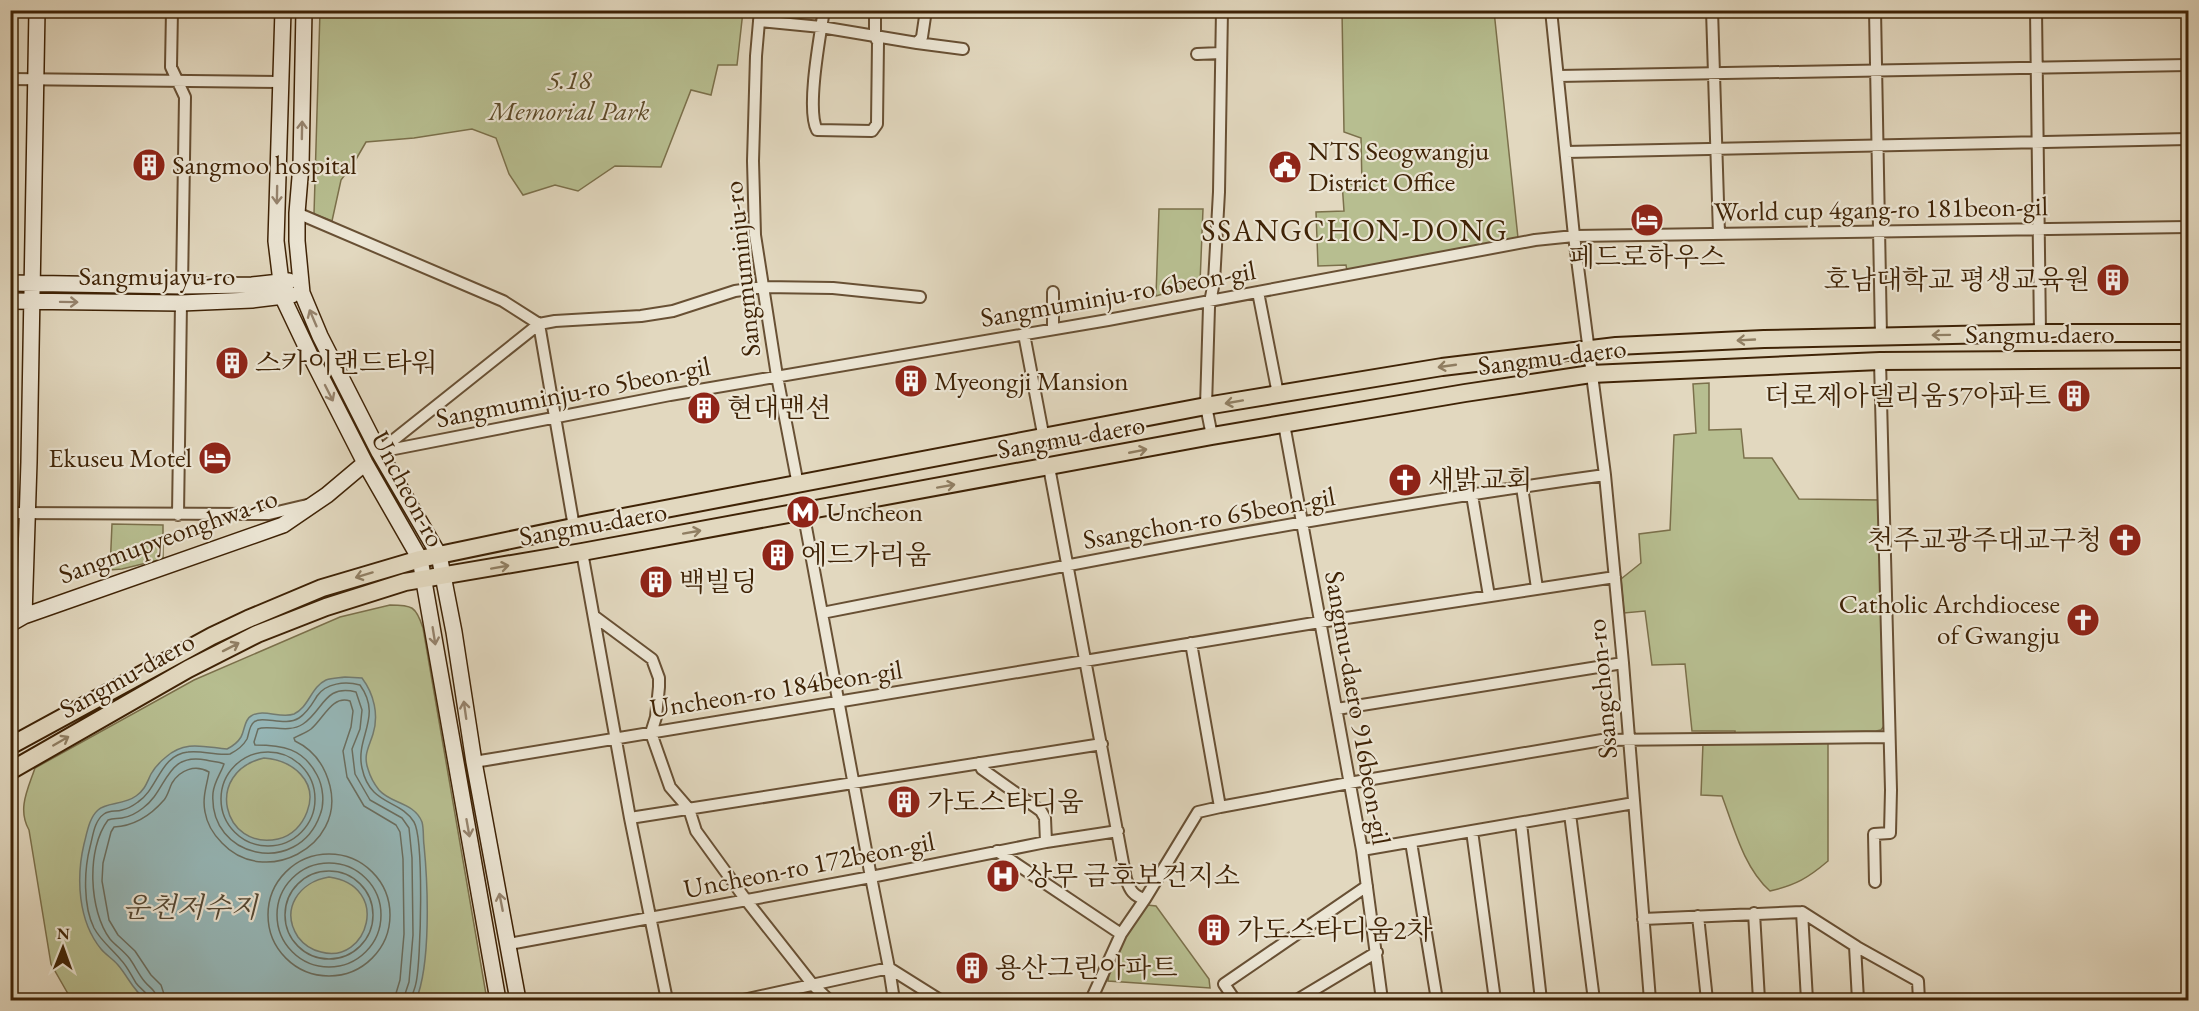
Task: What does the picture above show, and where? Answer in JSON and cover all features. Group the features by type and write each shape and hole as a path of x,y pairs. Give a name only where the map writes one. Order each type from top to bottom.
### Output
{"main road":[{"name":"Sangmu-daero","path":"10,746 212,636 259,614 322,588 420,559 574,527 1044,439 1206,406 1451,365 1588,349 1764,339 2040,333 2188,333"},
{"name":"Sangmu-daero","path":"10,771 188,669 256,634 382,589 443,575 582,552 1212,436 1591,374 1880,361 2188,359"}],"street":[{"path":"17,620 28,513 37,10"},
{"name":"Sangmujayu-ro","path":"172,10 171,67 185,97 183,286"},
{"name":"Uncheon-ro","path":"284,10 276,241 283,298 365,463 420,559 498,1000"},
{"name":"Uncheon-ro","path":"304,10 301,165 297,213 301,286 321,336 379,452 439,555 518,1000"},
{"path":"824,10 814,84 813,123 817,130 863,132 872,131 877,124 878,42 875,37 875,10"},
{"path":"917,43 922,37 926,10"},
{"path":"1212,436 1206,406 1209,307 1215,282 1219,192 1222,10"},
{"name":"Ssangchon-ro","path":"1551,10 1574,236 1605,475 1623,663 1650,1000"},
{"path":"1712,10 1719,234"},
{"path":"1875,10 1881,336"},
{"path":"2036,10 2040,333"},
{"path":"760,16 875,37 963,49"},
{"name":"Sangmuminju-ro","path":"760,16 756,56 753,190 755,235 777,376 798,485"},
{"path":"1197,54 1221,53"},
{"path":"1558,75 2188,65"},
{"path":"10,79 280,82"},
{"path":"1566,152 2188,139"},
{"path":"297,213 503,301 539,324 574,527"},
{"name":"World cup 4gang-ro 181beon-gil","path":"1574,236 2188,227"},
{"name":"Sangmuminju-ro 6beon-gil","path":"777,376 1053,329 1535,240 1574,236"},
{"name":"Sangmujayu-ro","path":"10,284 183,286 252,285 280,282 301,286"},
{"name":"Sangmujayu-ro","path":"10,301 181,303 283,298 301,286"},
{"path":"379,452 539,324 641,316 673,311 735,291 763,287 832,288 920,297"},
{"path":"1053,292 1053,329"},
{"path":"1258,292 1278,394"},
{"path":"178,515 181,303"},
{"path":"1024,334 1044,439"},
{"path":"1875,882 1874,834 1890,833 1889,692 1880,361"},
{"name":"Sangmuminju-ro 5beon-gil","path":"379,452 777,376"},
{"name":"Sangmu-daero 916beon-gil","path":"1284,424 1362,850 1382,1000"},
{"name":"Sangmupyeonghwa-ro","path":"17,620 283,525 341,484 365,463"},
{"path":"1049,467 1129,888 1135,896 1145,899"},
{"name":"Ssangchon-ro 65beon-gil","path":"822,613 1069,565 1472,495 1605,475"},
{"path":"1522,487 1537,588"},
{"path":"1472,495 1489,596"},
{"path":"10,513 269,514 314,504"},
{"path":"803,511 890,968 894,1000"},
{"path":"582,552 630,818 667,1000"},
{"name":"Uncheon-ro 184beon-gil","path":"474,762 1320,622 1615,577"},
{"path":"594,616 652,659 659,678 656,717 651,733 670,787 688,809 696,831 746,900 813,985 829,1000"},
{"path":"1191,643 1220,807"},
{"path":"1337,709 1623,663"},
{"path":"1092,1000 1121,934 1198,812 1349,783 1602,740 1888,737"},
{"path":"630,818 1102,744"},
{"path":"980,763 982,769 1041,811 1045,818 1046,842"},
{"path":"1362,850 1634,803"},
{"path":"1570,814 1594,1000"},
{"path":"1521,823 1541,1000"},
{"name":"Uncheon-ro 172beon-gil","path":"509,944 871,877 997,851 1118,831"},
{"path":"1473,831 1495,1000"},
{"path":"1411,842 1437,1000"},
{"path":"997,851 1121,934"},
{"path":"1235,1000 1224,984 1367,886"},
{"path":"1643,919 1802,912 1918,981 1919,1000"},
{"path":"1802,912 1807,1000"},
{"path":"1754,913 1759,1000"},
{"path":"1698,916 1707,1000"},
{"path":"1856,946 1858,1000"},
{"path":"1297,1000 1377,952"},
{"path":"743,1000 890,968 940,1000"},
{"path":"793,1000 796,989"}],"green space":[{"name":"5.18 Memorial Park","path":"320,10 743,11 737,65 718,65 711,95 691,90 661,167 615,166 578,191 555,185 523,195 509,174 496,138 472,129 414,138 366,142 341,180 332,221 314,214"},
{"path":"1342,11 1494,11 1518,238 1347,271 1346,265 1318,266 1316,212 1344,211 1342,182 1362,187 1361,138 1344,132"},
{"path":"1159,209 1203,209 1200,283 1156,296"},
{"path":"1709,383 1709,430 1741,429 1744,458 1772,458 1799,499 1881,500 1884,726 1881,730 1876,731 1828,732 1828,861 1801,880 1770,891 1753,871 1722,796 1701,795 1703,743 1735,742 1735,731 1692,731 1685,664 1652,665 1645,611 1624,613 1621,579 1641,563 1639,534 1670,530 1674,435 1696,433 1693,384"},
{"path":"112,524 163,525 163,559 110,570"},
{"path":"390,605 412,608 418,615 423,628 487,1000 71,999 51,964 29,830 24,814 25,799 35,768 194,680 340,617"},
{"path":"1147,905 1156,906 1209,979 1210,988 1108,981 1117,950"}],"water":[{"name":"운천저수지","path":"362,678 370,691 376,719 366,759 373,780 384,795 414,811 422,822 427,881 427,924 424,966 416,1000 146,1000 93,938 83,912 80,885 81,857 92,817 101,807 126,801 139,794 156,767 180,748 195,746 227,749 240,739 247,720 251,716 261,713 294,714 303,707 321,683 328,679","holes":["264,758 293,768 306,782 309,791 310,801 307,812 296,829 283,838 259,840 244,833 233,822 228,808 227,793 233,778 245,766","329,877 349,883 361,894 367,908 366,923 361,936 351,947 337,953 321,952 306,945 298,937 291,917 295,898 301,891 318,880"]}],"place":[{"name":"Sangmoo hospital","path":"149,165"},
{"name":"NTS Seogwangju District Office","path":"1285,167"},
{"name":"페드로하우스","path":"1647,220"},
{"name":"호남대학교 평생교육원","path":"2113,280"},
{"name":"스카이랜드타워","path":"232,363"},
{"name":"Myeongji Mansion","path":"911,381"},
{"name":"더로제아델리움57아파트","path":"2074,396"},
{"name":"현대맨션","path":"704,408"},
{"name":"Ekuseu Motel","path":"215,458"},
{"name":"새밝교회","path":"1405,480"},
{"name":"Uncheon","path":"803,512"},
{"name":"천주교광주대교구청","path":"2125,540"},
{"name":"에드가리움","path":"778,555"},
{"name":"백빌딩","path":"656,582"},
{"name":"Catholic Archdiocese of Gwangju","path":"2083,620"},
{"name":"가도스타디움","path":"904,802"},
{"name":"상무 금호보건지소","path":"1003,876"},
{"name":"가도스타디움2차","path":"1214,930"},
{"name":"용산그린아파트","path":"972,968"}],"district":[{"name":"SSANGCHON-DONG","path":"1355,231"}]}
